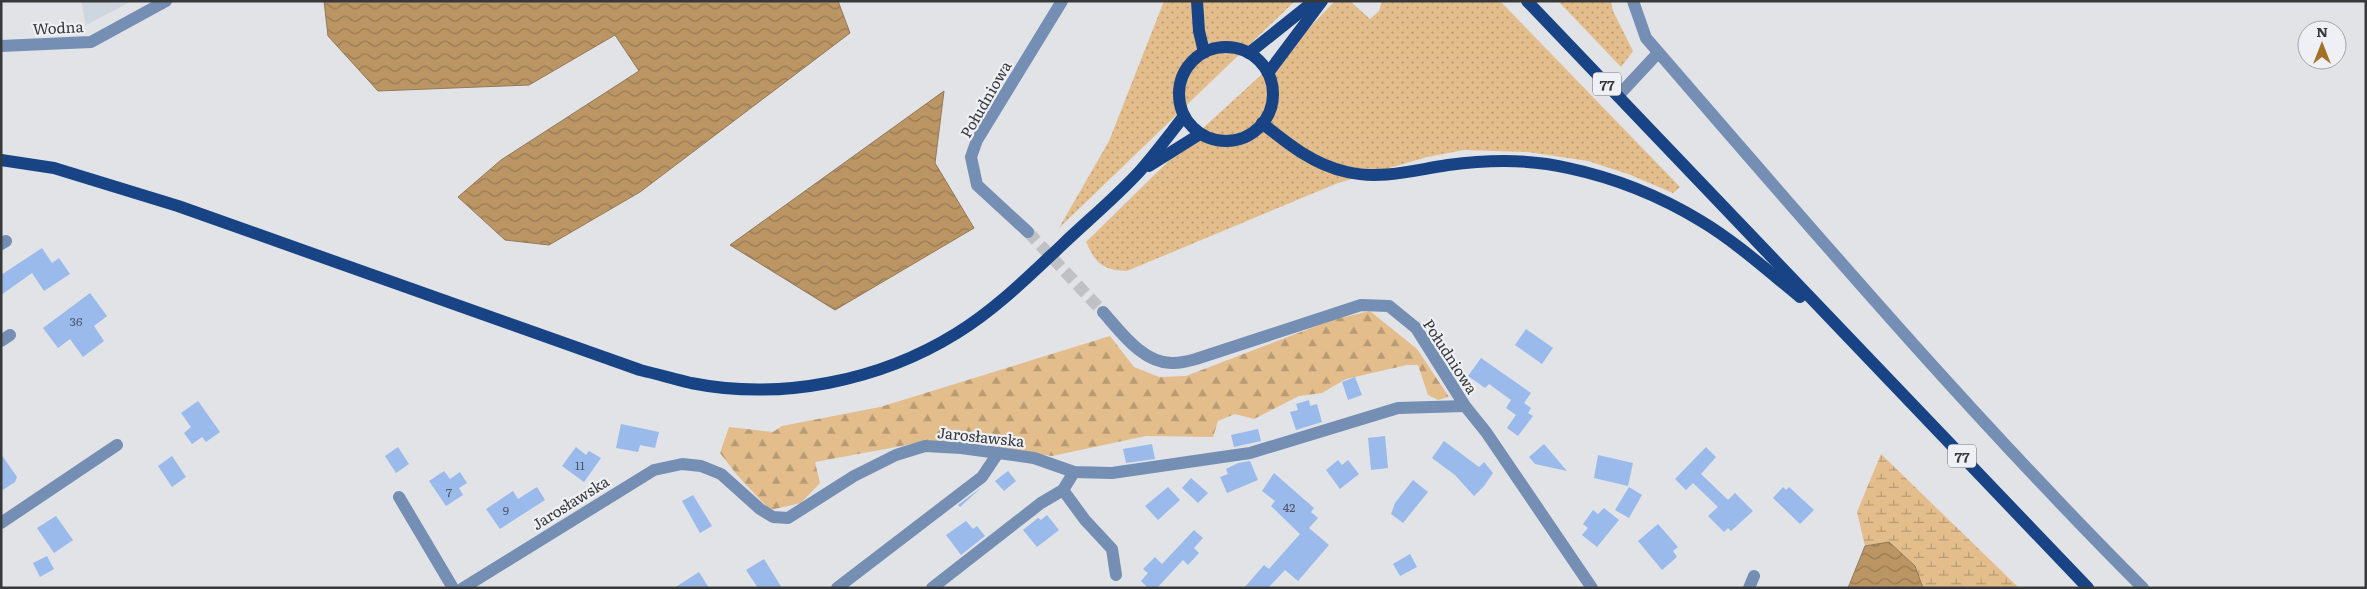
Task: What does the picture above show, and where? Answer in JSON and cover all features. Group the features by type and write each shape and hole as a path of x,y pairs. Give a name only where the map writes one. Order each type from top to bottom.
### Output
{"main road":[{"path":"1197,1 1199,30 1204,52"},
{"path":"1249,53 1314,1"},
{"path":"1268,73 1322,1"},
{"name":"77","path":"1527,1 2088,588"},
{"path":"1222,47 1241,49 1249,53 1260,61 1268,73 1273,93 1268,114 1252,133 1240,138 1227,141 1213,139 1200,134 1184,116 1179,98 1180,80 1190,63 1204,52 1222,47"},
{"path":"1,160 54,168 178,206 640,370 692,383 750,389 816,385 864,374 906,359 957,333 1008,296 1138,173 1184,116"},
{"path":"1262,123 1292,147 1322,164 1346,172 1374,176 1478,162 1522,162 1567,167 1617,181 1667,202 1702,222 1836,324"},
{"path":"1138,173 1200,134"}],"street":[{"name":"Wodna","path":"1,46 91,42 166,1"},
{"name":"Południowa","path":"1028,232 977,185 972,157 977,140 1062,1"},
{"path":"1633,1 1646,38 1854,279 2078,523 2143,588"},
{"path":"1618,96 1658,53"},
{"name":"Południowa","path":"1103,312 1130,343 1153,359 1172,364 1196,359 1361,305 1389,306 1416,328 1465,406 1486,432 1592,588"},
{"name":"Jarosławska","path":"463,588 654,470 682,464 701,466 721,474 760,509 772,517 788,518 854,476 896,455 925,446 962,448 1034,458 1074,472 1112,473 1250,453 1398,408 1465,406"},
{"path":"1,523 117,445"},
{"path":"837,588 982,476 998,453"},
{"path":"932,588 1041,503 1063,490 1074,472"},
{"path":"1063,490 1085,520 1112,548 1116,575"},
{"path":"399,497 453,588"}],"shaded area":[{"path":"81,1 132,1 86,25"}],"green space":[{"path":"1164,1 1295,1 1059,228 1109,141"},
{"path":"1335,1 1350,1 1370,19 1379,11 1382,1 1500,1 1680,187 1673,193 1628,174 1588,161 1528,152 1464,150 1427,157 1338,183 1127,271 1106,267 1097,261 1086,242 1191,139 1283,55"},
{"path":"1558,1 1611,1 1613,11 1633,51 1621,67"},
{"path":"1370,311 1417,349 1449,397 1438,400 1428,395 1418,365 1407,365 1346,379 1322,393 1299,396 1254,419 1235,414 1218,421 1213,437 1146,436 1052,456 952,442 923,442 815,462 820,483 801,503 770,510 737,475 720,453 729,427 773,432 782,426 880,407 1110,336 1134,367 1159,377 1186,376 1332,320"},
{"path":"1881,454 2019,588 1923,588 1915,566 1889,542 1865,546 1857,512"}],"water":[{"path":"324,1 838,1 850,33 640,192 549,245 505,240 458,197 501,160 639,71 615,35 529,85 378,91 328,36"},
{"path":"944,91 935,163 974,228 835,310 730,245"},
{"path":"1889,542 1915,566 1923,588 1848,588 1865,546"}],"building":[{"path":"42,248 52,263 59,258 70,274 44,291 32,273 1,295 1,275"},
{"path":"90,293 107,316 94,326 104,341 83,357 70,339 58,348 43,328"},
{"path":"1526,329 1553,348 1542,364 1515,345"},
{"path":"1481,358 1531,393 1524,403 1531,408 1528,413 1533,416 1518,436 1507,428 1516,415 1506,408 1511,400 1489,384 1485,388 1468,376"},
{"path":"1355,377 1362,395 1348,400 1342,382"},
{"path":"1309,400 1310,406 1317,404 1322,422 1296,430 1290,412 1298,410 1296,404"},
{"path":"198,401 220,432 206,442 202,437 192,444 184,433 191,427 181,413"},
{"path":"621,424 659,432 655,448 640,445 638,452 616,448"},
{"path":"1258,429 1261,441 1234,447 1231,435"},
{"path":"1385,436 1388,468 1371,470 1368,438"},
{"path":"1444,441 1479,467 1484,462 1493,473 1474,496 1455,475 1432,458"},
{"path":"1152,444 1155,459 1126,463 1123,449"},
{"path":"1544,444 1567,471 1535,464 1529,457"},
{"path":"398,447 409,464 396,473 385,456"},
{"path":"576,447 586,455 589,451 601,458 584,482 562,466"},
{"path":"1706,447 1716,457 1701,474 1728,500 1735,493 1753,511 1731,531 1728,528 1724,532 1708,516 1718,507 1693,483 1686,490 1675,479"},
{"path":"1,454 17,477 15,482 1,491"},
{"path":"1598,455 1633,463 1628,486 1594,478"},
{"path":"172,456 186,477 172,487 158,466"},
{"path":"1338,460 1342,465 1348,460 1359,474 1340,489 1326,470"},
{"path":"1250,461 1258,480 1227,493 1220,477 1228,474 1226,469 1238,463"},
{"path":"444,471 450,479 460,472 467,483 459,488 463,495 446,506 429,481"},
{"path":"1008,471 1016,481 1004,491 995,481"},
{"path":"1274,473 1314,508 1311,512 1318,518 1309,528 1329,545 1298,581 1285,570 1268,588 1244,588 1264,565 1269,569 1300,534 1271,506 1275,501 1262,491"},
{"path":"1191,478 1208,493 1198,503 1182,488"},
{"path":"1413,480 1428,492 1403,523 1391,514 1395,503"},
{"path":"537,487 545,500 500,529 486,509 513,491 518,499"},
{"path":"982,487 960,507 958,505"},
{"path":"1168,487 1180,500 1158,520 1145,506"},
{"path":"1629,487 1642,495 1629,518 1615,510"},
{"path":"1783,487 1786,490 1789,487 1814,510 1800,524 1773,498"},
{"path":"693,495 712,526 700,533 682,501"},
{"path":"1604,508 1619,520 1597,547 1582,535 1588,528 1583,524 1593,510 1598,514"},
{"path":"1047,515 1059,530 1037,547 1023,530 1038,518 1041,520"},
{"path":"56,516 73,540 54,553 37,528"},
{"path":"966,521 973,529 977,526 985,536 961,555 946,535"},
{"path":"1658,524 1678,547 1673,551 1677,557 1662,570 1638,541"},
{"path":"1194,530 1203,538 1194,548 1199,553 1188,565 1183,560 1157,588 1148,588 1141,581 1148,573 1143,569 1155,557 1162,564"},
{"path":"1410,554 1417,567 1400,576 1393,564"},
{"path":"47,556 54,569 40,577 33,563"},
{"path":"764,559 782,588 758,588 746,570"},
{"path":"699,572 709,588 674,588"}],"tunnel":[{"path":"1028,232 1103,312"}]}
